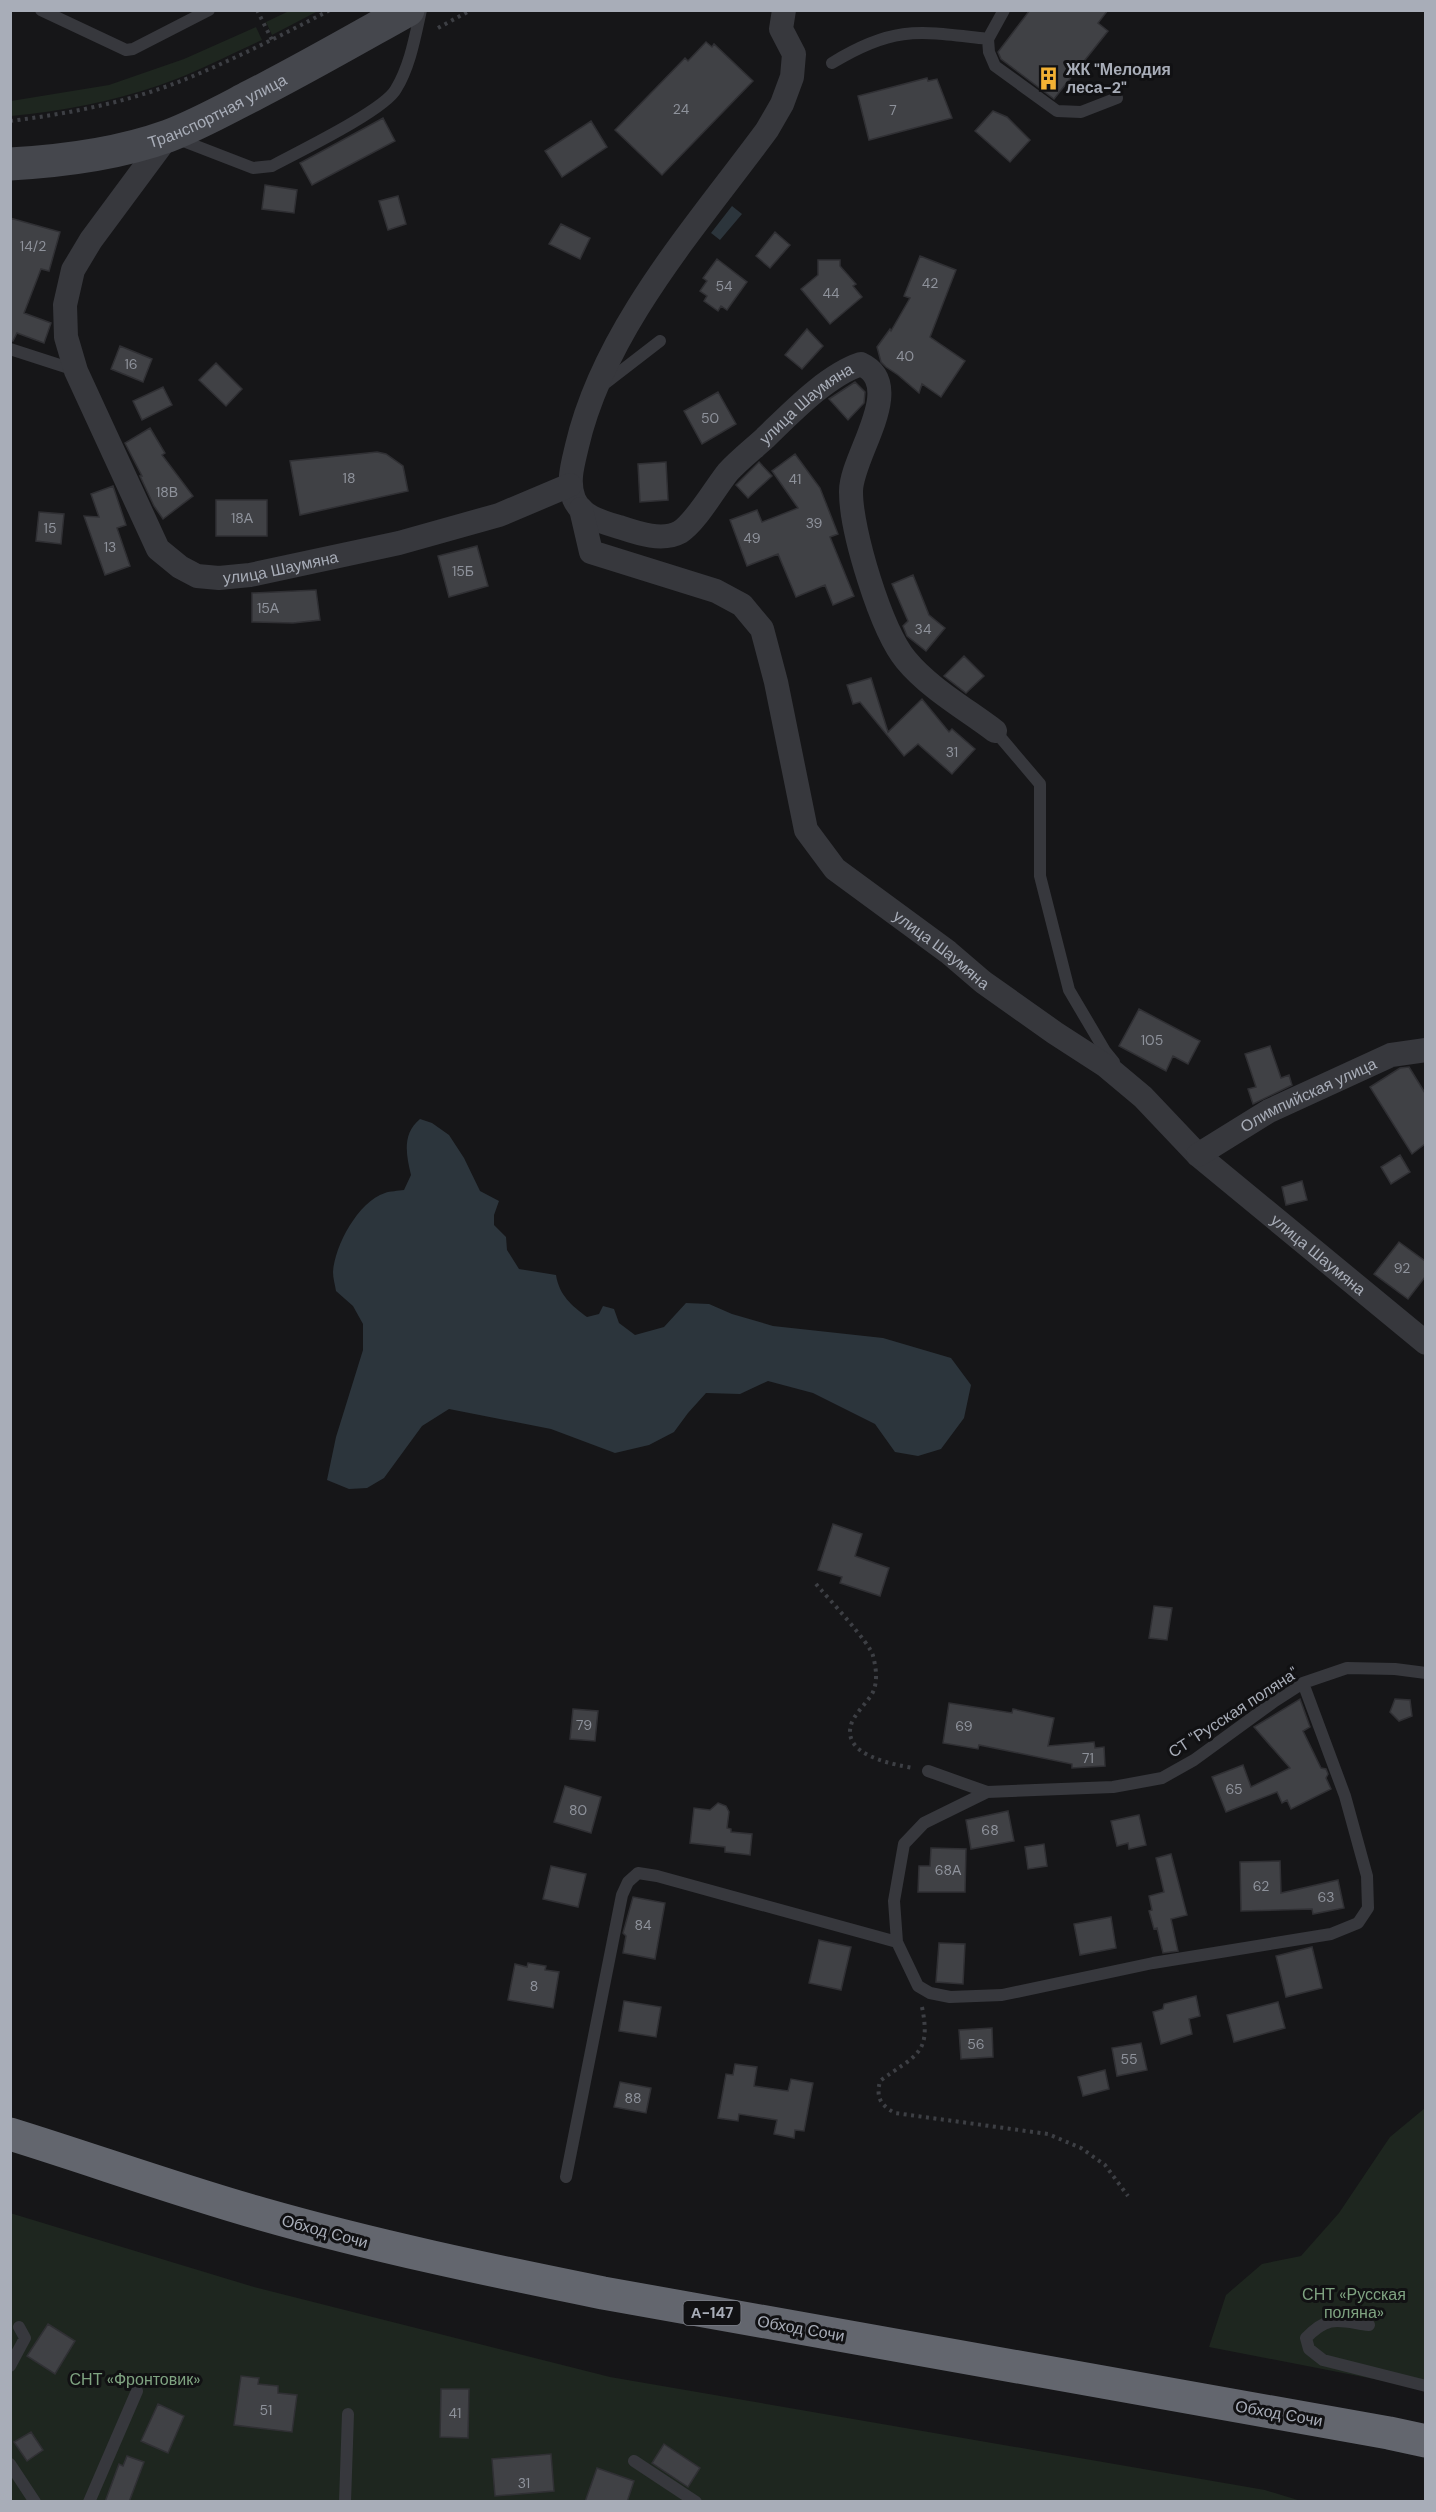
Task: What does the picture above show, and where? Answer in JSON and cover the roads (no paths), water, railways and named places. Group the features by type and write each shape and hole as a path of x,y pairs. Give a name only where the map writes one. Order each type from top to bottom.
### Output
{"highway":[{"name":"Обход Сочи","path":"10,2134 261,2214 357,2240 474,2267 603,2293 1425,2441"}],"main road":[{"name":"Транспортная улица","path":"10,164 46,162 111,152 168,136 280,81 408,10"}],"street":[{"path":"570,485 581,429 592,393 609,356 654,283 767,130 782,104 792,77 794,54 780,30 784,10"},
{"name":"улица Шаумяна","path":"168,136 91,240 73,270 65,305 66,337 76,371 158,549 180,567 197,576 250,575 399,543 499,515 570,485 575,501 592,518 639,533 666,537 680,532 729,471 793,412 846,369 861,364 871,368 876,375 879,406 850,490 855,529 885,624 905,659 928,681 995,731"},
{"name":"улица Шаумяна","path":"581,509 591,552 716,591 742,605 762,628 781,703 806,830 835,870 948,952 983,982 1106,1066 1143,1097 1198,1155 1425,1343"},
{"name":"Олимпийская улица","path":"1198,1155 1269,1111 1391,1054 1425,1050"}],"lane":[{"path":"40,10 126,50 133,49 209,10"},
{"path":"168,136 253,168 272,166 380,106 396,91 410,56 421,10"},
{"path":"1004,10 988,39 989,52 995,66 1057,111 1082,112 1117,98"},
{"path":"832,63 859,46 892,34 927,31 988,39"},
{"path":"592,393 660,341"},
{"path":"10,349 76,371"},
{"path":"995,731 1040,784 1040,876 1069,990 1105,1051 1143,1097"},
{"name":"СТ \"Русская поляна\"","path":"987,1792 1113,1787 1162,1778 1194,1760 1303,1683 1347,1668 1395,1669 1425,1673"},
{"path":"987,1792 924,1823 904,1844 894,1900 897,1942 918,1986 930,1993 950,1997 1002,1995 1153,1963 1331,1934 1358,1923 1368,1908 1367,1876 1346,1796 1303,1683"},
{"path":"928,1771 987,1792"},
{"path":"566,2178 621,1895 628,1882 638,1873 657,1876 897,1942"},
{"path":"1369,2325 1331,2319 1314,2329 1306,2338 1309,2349 1323,2360 1425,2386"},
{"path":"10,2366 25,2338 19,2327"},
{"path":"89,2502 137,2391"},
{"path":"345,2502 348,2414"},
{"path":"634,2461 696,2502"},
{"path":"10,2464 35,2502"}],"place":[{"name":"ЖК \"Мелодия леса-2\"","path":"1048,78"}],"park label":[{"name":"СНТ «Русская поляна»","path":"1354,2303"},
{"name":"СНТ «Фронтовик»","path":"135,2379"}]}
